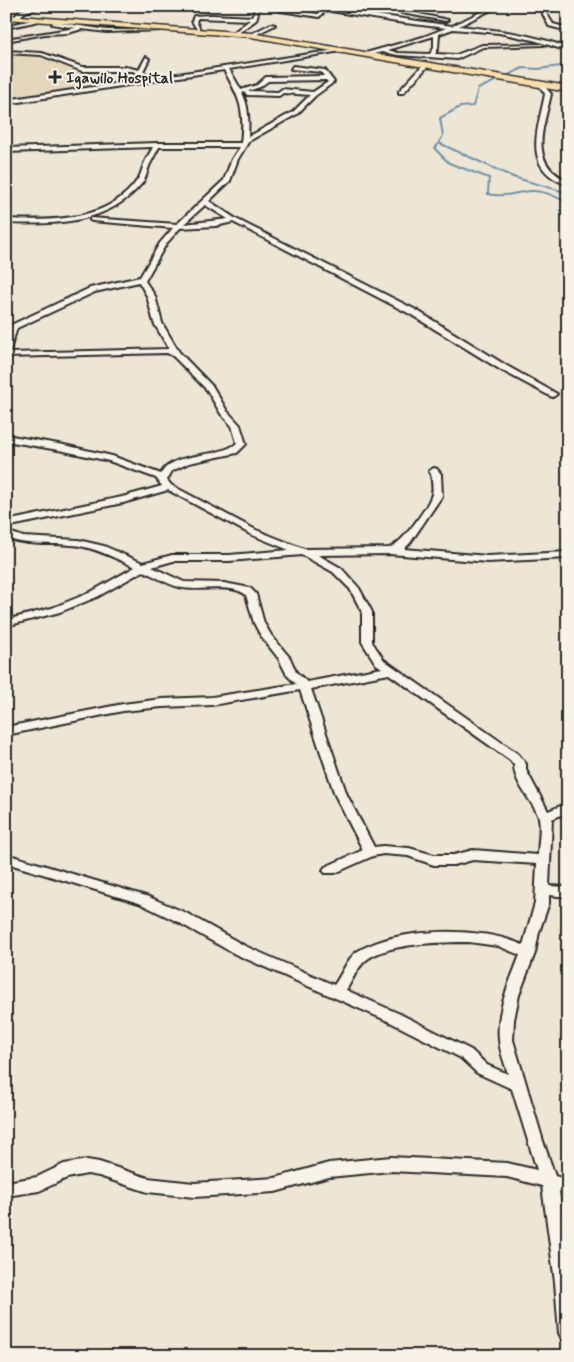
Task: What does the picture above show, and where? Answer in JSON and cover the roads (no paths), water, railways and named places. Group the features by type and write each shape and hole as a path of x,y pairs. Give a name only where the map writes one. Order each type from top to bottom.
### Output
{"highway":[{"path":"11,17 56,22 252,35 568,90"}],"street":[{"path":"11,17 23,11 41,6"},
{"path":"43,30 56,22 107,31 146,29 235,34 254,18 258,6"},
{"path":"284,6 281,9 314,16 319,16 326,9"},
{"path":"303,6 399,21 512,34 560,46 568,50"},
{"path":"404,6 401,10 404,12 461,24"},
{"path":"368,54 454,27 497,6"},
{"path":"536,6 547,15 551,25 568,30"},
{"path":"212,10 213,16"},
{"path":"198,30 194,18 213,16 254,18"},
{"path":"6,27 37,20"},
{"path":"252,35 273,25"},
{"path":"6,40 24,39 46,33 70,32 83,28"},
{"path":"100,37 107,31"},
{"path":"431,56 436,48 437,33"},
{"path":"382,50 398,54 459,57 487,46 560,46"},
{"path":"468,52 503,49"},
{"path":"6,102 341,50"},
{"path":"6,52 41,53 84,69 117,67 140,72 149,79"},
{"path":"140,72 146,59"},
{"path":"401,92 426,65"},
{"path":"14,327 93,290 140,280 146,276 163,242 227,181 235,159 247,140 298,111 331,82 326,78 323,70 292,68"},
{"path":"226,69 241,93 246,124 244,145"},
{"path":"241,93 255,88 266,79 326,78"},
{"path":"542,85 548,94 537,147 547,172 555,179 568,184"},
{"path":"241,93 279,94 281,91 316,94"},
{"path":"6,150 244,145"},
{"path":"86,218 112,207 128,195 143,178 147,165 157,146"},
{"path":"205,202 234,220 413,312 504,368 553,394"},
{"path":"6,221 45,222 86,218 178,226 219,224 234,220"},
{"path":"140,280 151,296 158,323 175,352 210,389 224,412 236,425 242,444 234,451 186,461 168,469 166,483"},
{"path":"18,314 6,353 175,352"},
{"path":"6,438 112,459 142,468 253,532 323,561 337,570 354,588 367,612 367,642 375,657 390,670 499,745 520,764 520,770 546,817 542,903 532,932 528,953 514,988 507,1020 506,1040 549,1181 563,1236 568,1333"},
{"path":"390,551 399,548 407,541 437,496 436,474 434,471"},
{"path":"6,524 123,500 166,483"},
{"path":"6,534 20,540 61,541 91,545 182,585 224,586 246,590 251,594 259,623 266,636 284,658 290,673 304,686 341,796 370,852"},
{"path":"6,623 56,610 93,595 142,567 172,558 229,558 303,552 390,551 473,559 568,555"},
{"path":"6,731 61,717 164,703 212,701 390,670"},
{"path":"546,817 568,807"},
{"path":"330,870 370,852 397,850 434,860 454,860 473,855 543,860"},
{"path":"6,858 144,900 181,917 240,950 443,1042 466,1054 482,1069 519,1085"},
{"path":"542,890 568,892"},
{"path":"336,992 362,955 388,945 437,938 473,937 500,941 528,953"},
{"path":"6,1190 39,1184 71,1169 93,1167 148,1185 172,1190 194,1190 275,1185 330,1170 391,1164 507,1170 568,1187"}],"waterway":[{"path":"568,65 538,69 523,68 478,89 473,106 460,107 440,118 443,136 435,149 449,163 489,178 488,194 504,195 536,191 550,194 568,203"},
{"path":"439,143 513,177 568,193"}],"place":[{"name":"Igawilo Hospital","path":"55,77"}]}
